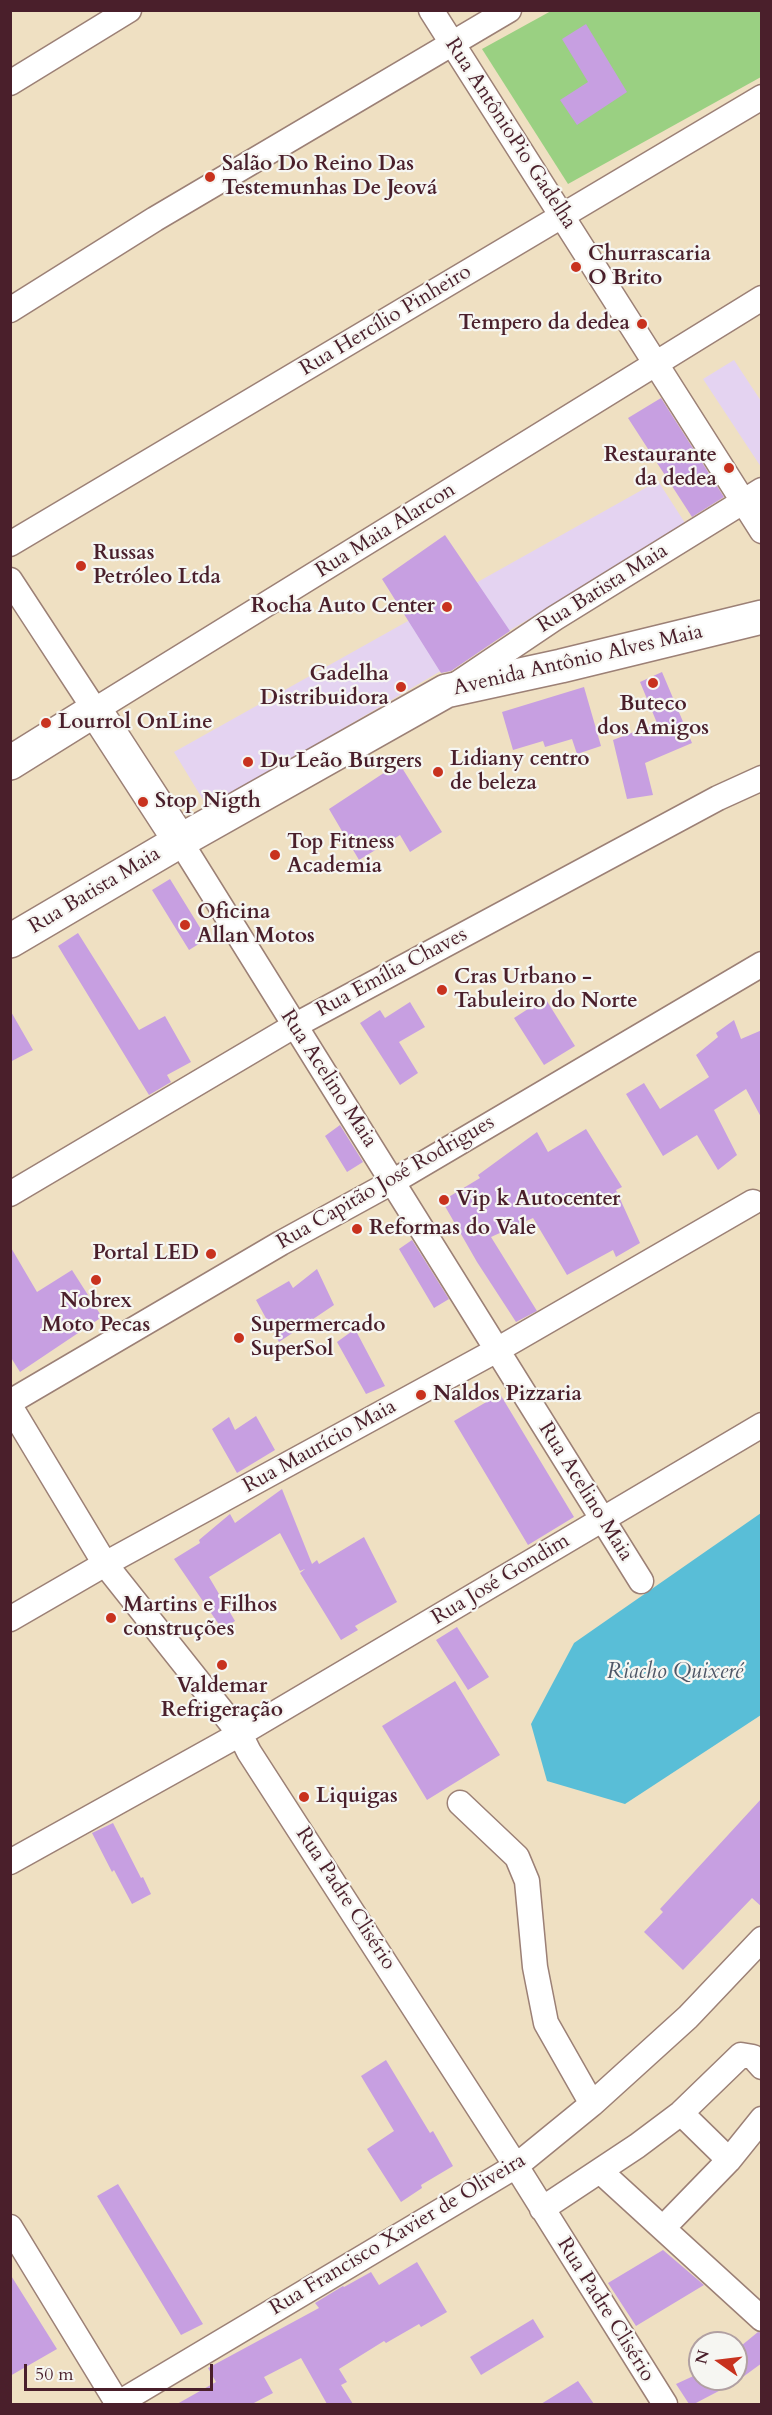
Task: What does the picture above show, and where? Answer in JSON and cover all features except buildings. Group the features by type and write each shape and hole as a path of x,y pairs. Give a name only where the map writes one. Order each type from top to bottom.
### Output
{"main road":[{"name":"Avenida Antônio Alves Maia","path":"180,841 446,691 561,666 762,617"},
{"name":"Rua Maia Alarcon","path":"10,764 95,710"},
{"name":"Rua Acelino Maia","path":"95,710 180,841"},
{"name":"Rua Batista Maia","path":"10,941 180,841"}],"street":[{"path":"10,83 129,10"},
{"name":"Rua AntônioPio Gadelha","path":"431,10 657,364 753,496 762,531"},
{"path":"10,310 155,219 509,10"},
{"name":"Rua Hercílio Pinheiro","path":"10,544 762,97"},
{"name":"Rua Maia Alarcon","path":"95,710 762,298"},
{"name":"Rua Batista Maia","path":"446,691 555,618 753,496"},
{"name":"Rua Acelino Maia","path":"10,580 95,710"},
{"name":"Rua Emília Chaves","path":"10,1194 294,1026 718,798 762,778"},
{"name":"Rua Acelino Maia","path":"180,841 294,1026 394,1181 641,1581"},
{"name":"Rua Capitão José Rodrigues","path":"10,1404 281,1243 394,1181 762,964"},
{"name":"Rua Maurício Maia","path":"10,1619 105,1564 497,1350 753,1202"},
{"name":"Rua Padre Clisério","path":"10,1404 105,1564 240,1734 249,1752 516,2166 664,2404"},
{"name":"Rua José Gondim","path":"10,1862 240,1734 762,1425"},
{"path":"460,1803 517,1857 527,1881 535,1967 546,2023 592,2104"},
{"name":"Rua Francisco Xavier de Oliveira","path":"117,2404 516,2166 592,2104 688,2017 762,1939"},
{"path":"542,2209 638,2146 681,2113 741,2055 753,2057 762,2067"},
{"path":"681,2113 729,2160"},
{"path":"664,2227 729,2160 762,2119"},
{"path":"600,2171 664,2227 762,2319"},
{"path":"10,2228 117,2404"}],"shaded area":[{"path":"734,360 761,401 761,467 703,379"},
{"path":"658,481 687,526 208,808 174,752"}],"green space":[{"path":"551,11 761,11 761,77 568,184 482,49"}],"water":[{"name":"Riacho Quixeré","path":"761,1513 761,1715 625,1804 547,1781 531,1724 574,1643"}],"place":[{"name":"Salão Do Reino Das Testemunhas De Jeová","path":"210,177"},
{"name":"Churrascaria O Brito","path":"576,267"},
{"name":"Tempero da dedea","path":"642,324"},
{"name":"Restaurante da dedea","path":"729,468"},
{"name":"Russas Petróleo Ltda","path":"81,566"},
{"name":"Rocha Auto Center","path":"447,607"},
{"name":"Buteco dos Amigos","path":"653,683"},
{"name":"Gadelha Distribuidora","path":"401,687"},
{"name":"Lourrol OnLine","path":"46,723"},
{"name":"Du Leão Burgers","path":"248,762"},
{"name":"Lidiany centro de beleza","path":"438,772"},
{"name":"Stop Nigth","path":"143,802"},
{"name":"Top Fitness Academia","path":"275,855"},
{"name":"Oficina Allan Motos","path":"185,925"},
{"name":"Cras Urbano - Tabuleiro do Norte","path":"442,990"},
{"name":"Vip k Autocenter","path":"444,1200"},
{"name":"Reformas do Vale","path":"357,1229"},
{"name":"Portal LED","path":"211,1254"},
{"name":"Nobrex Moto Pecas","path":"96,1280"},
{"name":"Supermercado SuperSol","path":"239,1338"},
{"name":"Naldos Pizzaria","path":"421,1395"},
{"name":"Martins e Filhos construções","path":"111,1618"},
{"name":"Valdemar Refrigeração","path":"222,1665"},
{"name":"Liquigas","path":"304,1797"}]}
